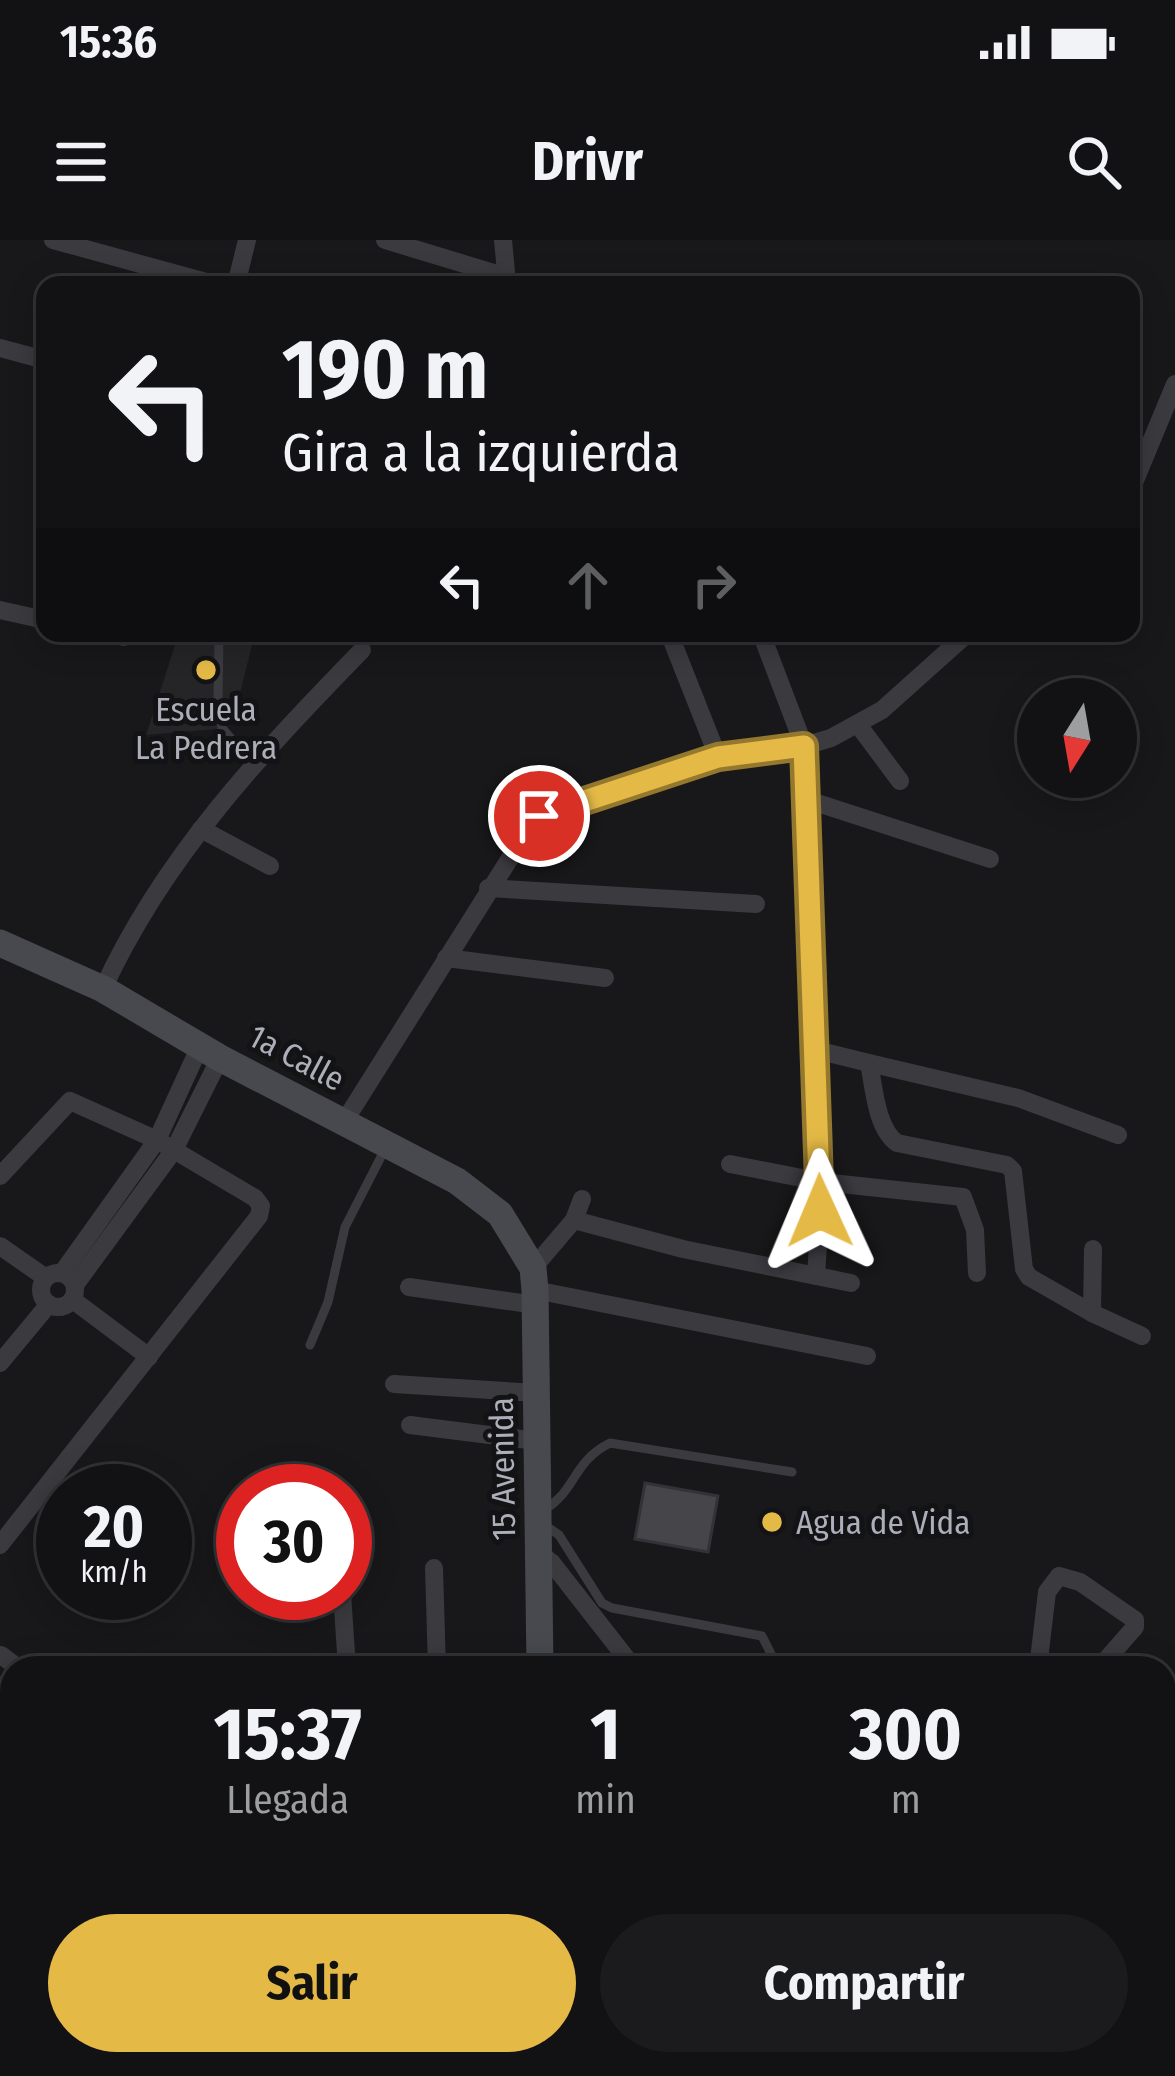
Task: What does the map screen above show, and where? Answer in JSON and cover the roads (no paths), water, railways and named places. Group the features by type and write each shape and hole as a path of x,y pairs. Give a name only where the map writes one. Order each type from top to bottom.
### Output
{"street":[{"path":"53,240 184,276"},
{"path":"238,276 247,240"},
{"path":"385,240 492,276"},
{"path":"503,240 507,276"},
{"path":"0,349 36,358"},
{"path":"1140,468 1175,384"},
{"path":"0,610 36,618"},
{"path":"673,642 718,757"},
{"path":"764,642 804,746 812,1049 822,1182 816,1276"},
{"path":"344,1122 488,887 539,816 718,757 804,746 859,726 958,642"},
{"path":"104,989 175,861 252,763 362,650"},
{"path":"859,726 900,782"},
{"path":"806,799 990,859"},
{"path":"201,829 270,866"},
{"path":"488,887 756,904"},
{"name":"1a Calle","path":"0,943 104,989 210,1052 457,1181 500,1214 535,1287"},
{"path":"446,958 605,978"},
{"path":"812,1049 1018,1098 1118,1135"},
{"path":"0,1364 49,1304 59,1307 64,1284 165,1145 210,1052"},
{"path":"869,1063 889,1138 1007,1165 1012,1171 1024,1269 1029,1277 1142,1336"},
{"path":"0,1177 70,1101 165,1145 256,1198 261,1206 259,1216 0,1546"},
{"path":"730,1164 822,1182 963,1197 975,1230 977,1273"},
{"path":"535,1287 582,1199"},
{"path":"574,1220 683,1250 850,1283"},
{"path":"0,1246 64,1284 148,1357"},
{"path":"1092,1313 1094,1249"},
{"path":"410,1287 535,1287 867,1356"},
{"name":"15 Avenida","path":"535,1287 540,1656"},
{"path":"394,1384 536,1394"},
{"path":"410,1425 537,1441"},
{"path":"539,1553 552,1563 625,1656"},
{"path":"434,1568 437,1656"},
{"path":"1039,1656 1047,1592 1059,1576 1081,1582 1135,1620 1135,1627 1110,1656"},
{"path":"344,1620 346,1656"}],"lane":[{"path":"220,642 218,700 223,728 252,763"},
{"path":"310,1345 328,1301 345,1227 387,1144"},
{"path":"771,1656 762,1636 602,1603 560,1535 539,1517 562,1499 588,1454 610,1443 792,1472"}],"place":[{"name":"Escuela La Pedrera","path":"206,670"},
{"name":"Agua de Vida","path":"772,1522"}]}
